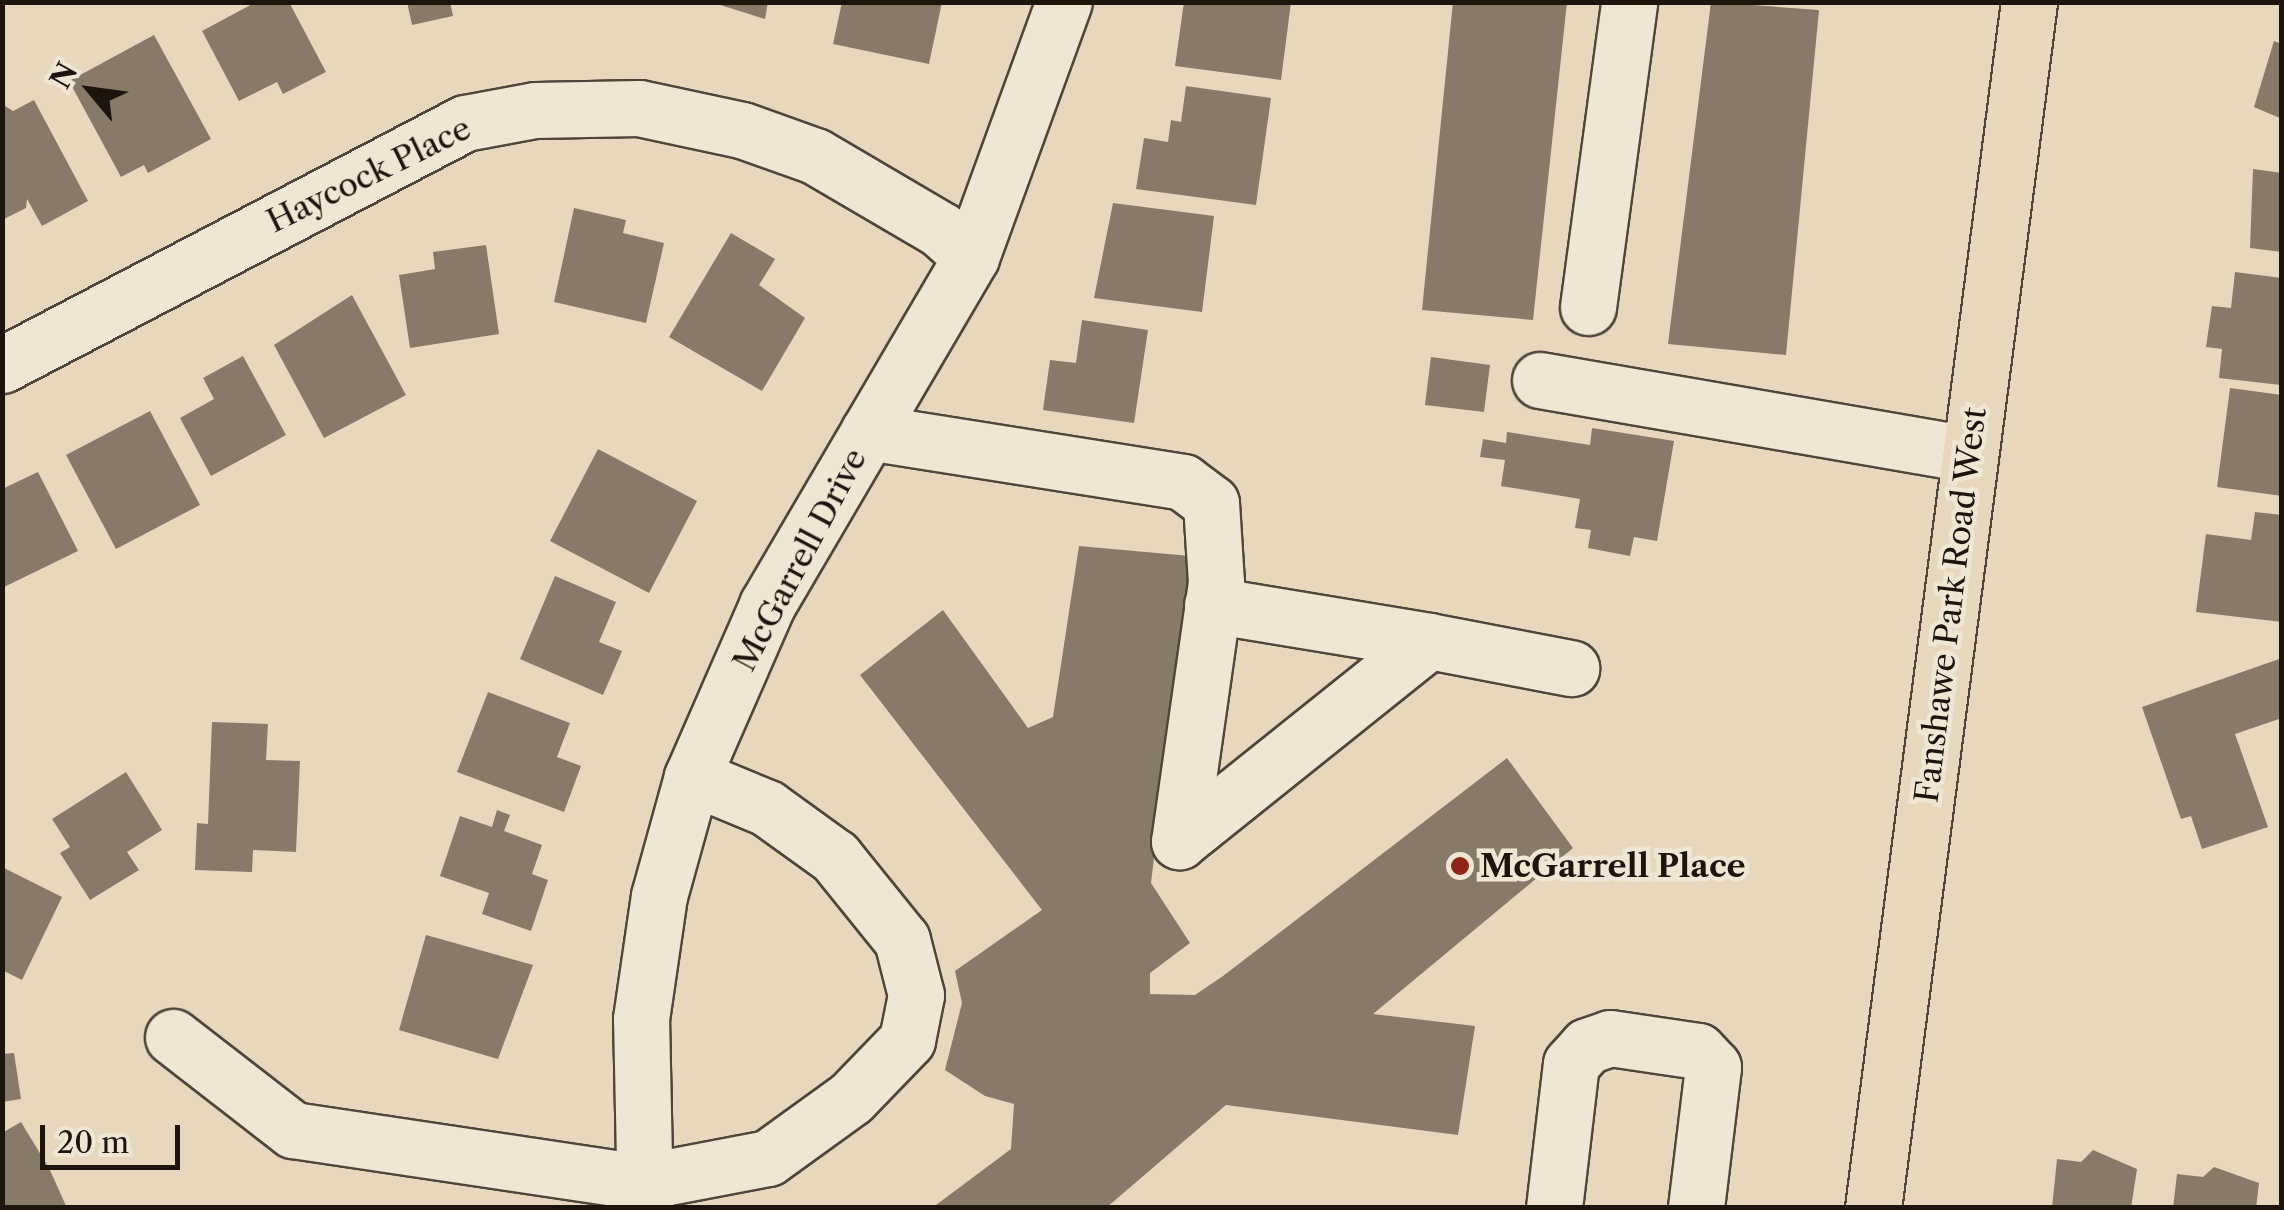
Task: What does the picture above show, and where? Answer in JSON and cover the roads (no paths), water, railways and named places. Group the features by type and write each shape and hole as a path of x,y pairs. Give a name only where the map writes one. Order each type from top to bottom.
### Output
{"main road":[{"name":"Fanshawe Park Road West","path":"1874,1208 2028,2"}],"street":[{"name":"McGarrell Drive","path":"643,1195 641,1020 659,896 692,777 767,606 971,257 1064,2"},
{"path":"1588,307 1629,2"},
{"name":"Haycock Place","path":"2,366 464,124 535,110 639,108 742,130 815,156 941,230 971,257"},
{"path":"1540,380 1970,454"},
{"path":"868,432 1183,482 1211,502 1212,605 1178,841 1429,641"},
{"path":"1212,605 1570,668"},
{"path":"173,1037 294,1130 643,1195 768,1158 851,1098 907,1040 916,996 902,940 835,857 767,808 692,777"},
{"path":"1554,1208 1572,1064 1587,1046 1610,1038 1698,1051 1713,1068 1696,1208"}],"place":[{"name":"McGarrell Place","path":"1460,866"}]}
